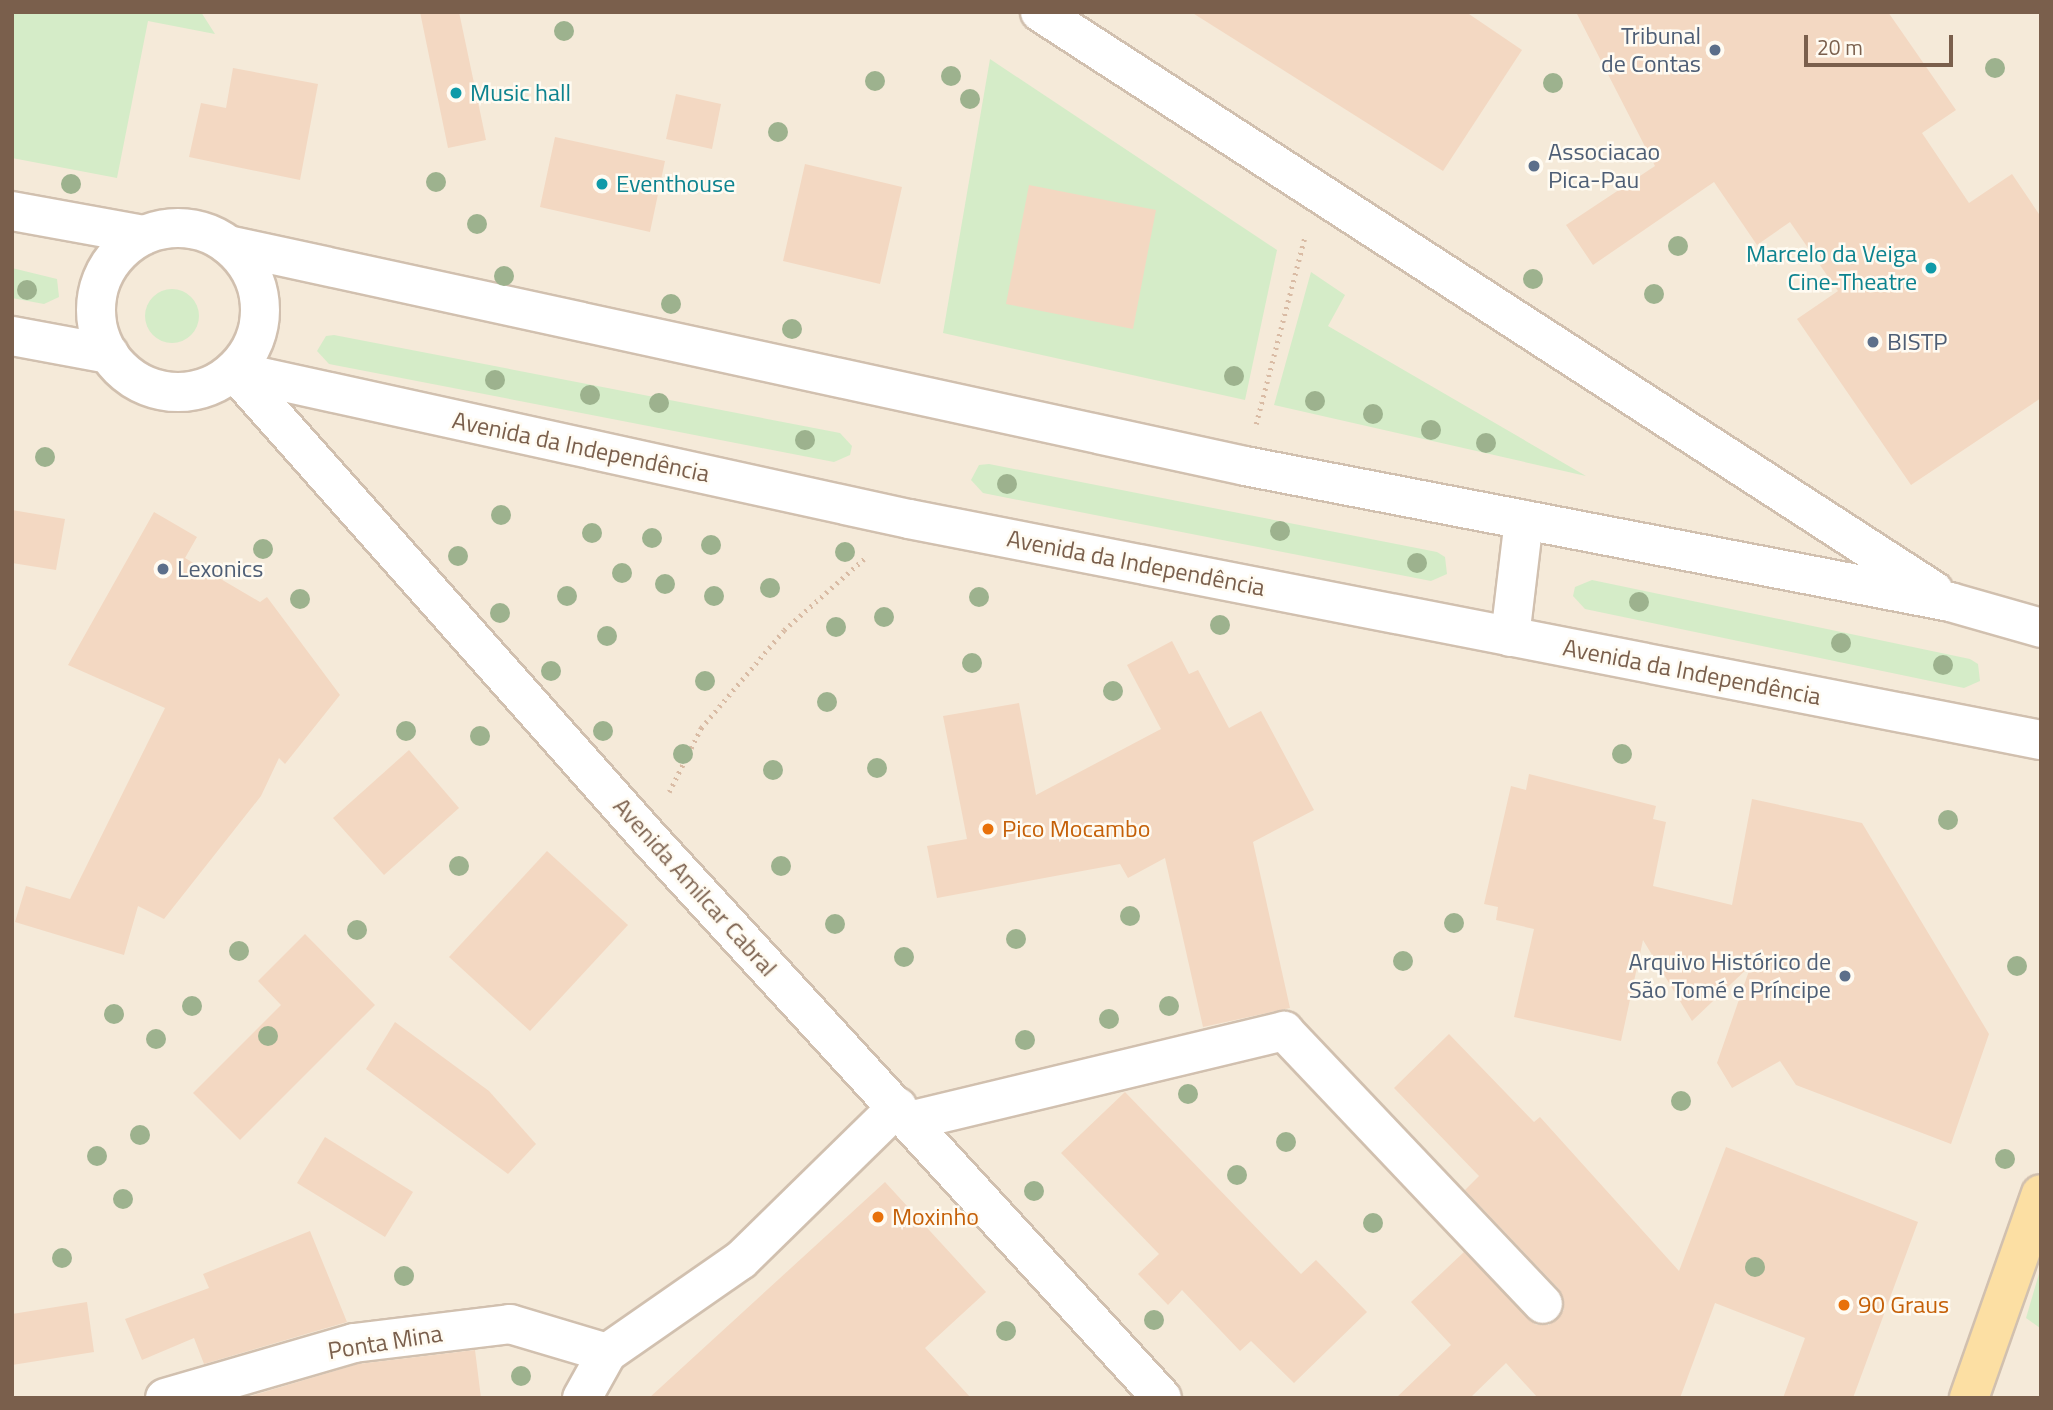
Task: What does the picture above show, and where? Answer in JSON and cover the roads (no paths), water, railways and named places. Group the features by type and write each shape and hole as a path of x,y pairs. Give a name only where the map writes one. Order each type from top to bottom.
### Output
{"main road":[{"path":"1969,1398 2041,1194"}],"street":[{"path":"1040,12 1950,602"},
{"path":"12,211 144,235 188,228 228,246 1245,466 1950,602 2041,628"},
{"path":"144,235 110,265 96,300 97,328 109,354 127,376 167,392 211,386 234,371 251,348 259,302 248,267 228,246"},
{"path":"12,336 109,354"},
{"name":"Avenida da Independência","path":"234,371 909,519 2041,740"},
{"name":"Avenida Amilcar Cabral","path":"234,371 647,836 1162,1398"},
{"path":"1510,637 1524,520"},
{"path":"582,1398 607,1353 741,1260 903,1114 1284,1031 1543,1304"},
{"name":"Ponta Mina","path":"165,1398 354,1343 510,1324 607,1353"}],"place":[{"name":"Tribunal de Contas","path":"1715,50"},
{"name":"Music hall","path":"456,93"},
{"name":"Associacao Pica-Pau","path":"1534,166"},
{"name":"Eventhouse","path":"602,184"},
{"name":"Marcelo da Veiga Cine‐Theatre","path":"1931,268"},
{"name":"BISTP","path":"1873,342"},
{"name":"Lexonics","path":"163,569"},
{"name":"Pico Mocambo","path":"988,829"},
{"name":"Arquivo Histórico de São Tomé e Príncipe","path":"1845,976"},
{"name":"Moxinho","path":"878,1217"},
{"name":"90 Graus","path":"1844,1305"}]}
